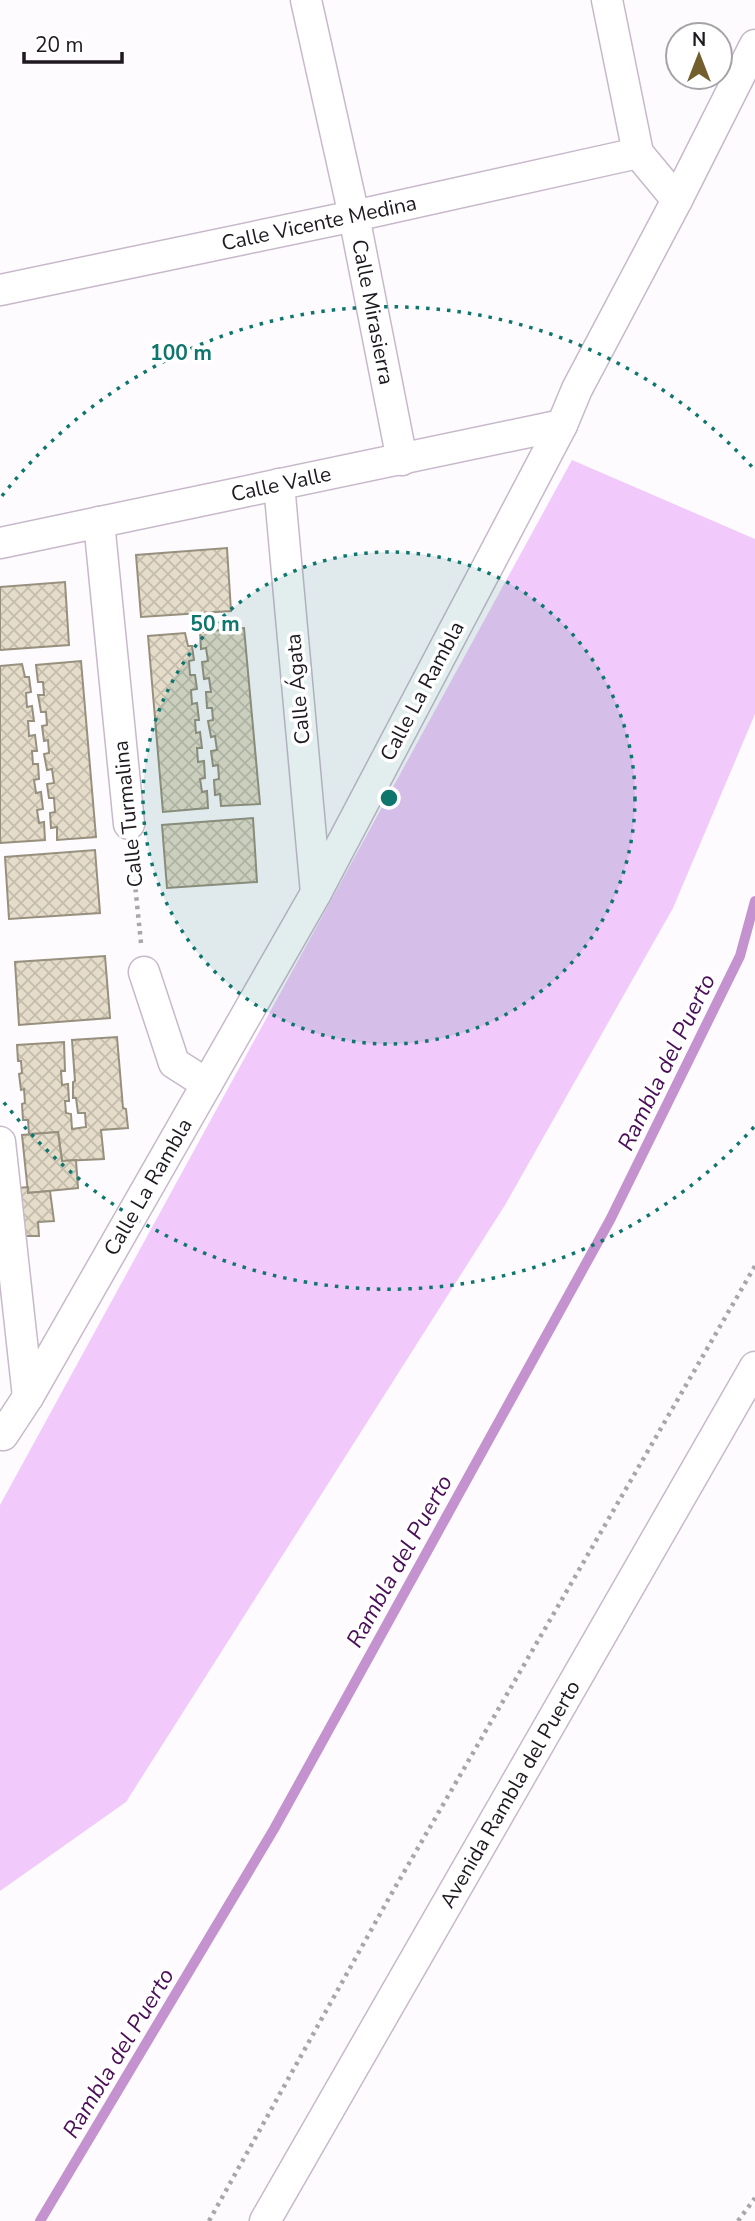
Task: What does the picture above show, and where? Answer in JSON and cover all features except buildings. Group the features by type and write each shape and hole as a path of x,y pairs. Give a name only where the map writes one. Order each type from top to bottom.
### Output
{"street":[{"name":"Calle Mirasierra","path":"306,0 354,216 402,460"},
{"path":"607,0 638,153 677,200"},
{"name":"Calle La Rambla","path":"1,1438 28,1397 316,893 562,425 577,389 755,45"},
{"name":"Calle Vicente Medina","path":"0,290 638,153"},
{"name":"Calle Valle","path":"0,543 562,425"},
{"name":"Calle Ágata","path":"279,484 316,893"},
{"name":"Calle Turmalina","path":"99,522 129,824"},
{"path":"144,972 174,1063 207,1084"},
{"path":"0,1142 28,1397"},
{"name":"Avenida Rambla del Puerto","path":"265,2221 755,1367"}],"path":[{"name":"Calle Turmalina","path":"129,824 144,972"},
{"path":"209,2221 389,1898 755,1266"},
{"path":"738,2221 755,2198"}],"shaded area":[{"path":"572,460 755,539 755,714 673,908 505,1205 126,1802 0,1891 0,1505"}],"waterway":[{"name":"Rambla del Puerto","path":"40,2221 274,1829 610,1220 740,956 755,901"}]}
